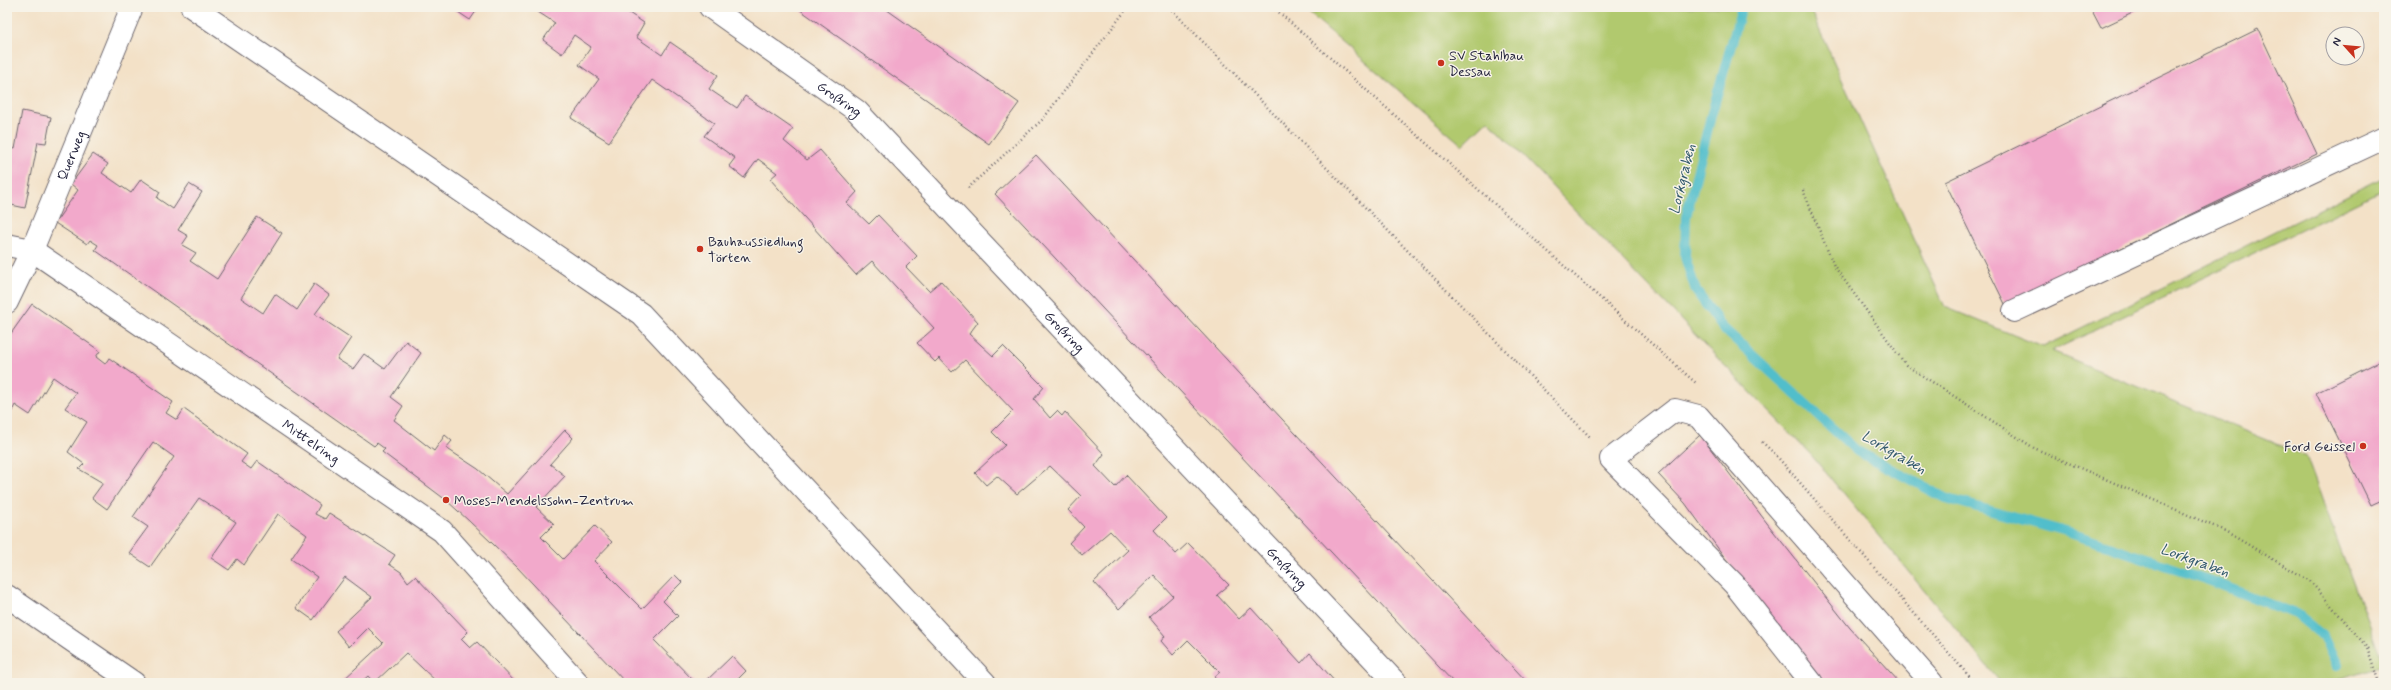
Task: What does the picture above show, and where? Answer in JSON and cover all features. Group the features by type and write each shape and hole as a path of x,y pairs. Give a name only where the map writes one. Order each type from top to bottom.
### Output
{"street":[{"name":"Querweg","path":"7,302 32,250 132,7"},
{"path":"192,7 641,314 985,683"},
{"name":"Großring","path":"710,7 857,111 1396,683"},
{"path":"2014,311 2384,138"},
{"name":"Mittelring","path":"7,245 32,250 442,531 578,683"},
{"path":"1812,683 1734,584 1610,459 1675,410 1698,416 1932,683"},
{"path":"7,596 134,683"}],"path":[{"path":"946,206 1043,119 1128,7"},
{"path":"1169,7 1610,459"},
{"path":"1272,7 1702,389"},
{"path":"1803,190 1834,266 1906,365 2034,448 2225,531 2310,581 2367,647 2379,683"},
{"path":"1756,437 1774,453 1975,683"}],"green space":[{"path":"1302,7 1809,7 1945,307 2043,347 2384,177 2384,190 2052,351 2306,456 2384,666 2329,683 2001,683 1812,456 1488,120 1462,145"}],"building":[{"path":"479,7 470,20 452,8"},
{"path":"541,7 620,7 644,23 636,37 662,55 670,42 718,75 709,89 737,108 745,96 793,129 784,141 807,160 820,150 857,192 847,203 869,224 878,215 917,256 906,267 929,291 941,281 978,322 969,334 993,356 1003,346 1044,387 1034,399 1050,418 1057,411 1062,416 1065,412 1104,454 1095,466 1115,487 1126,475 1166,518 1154,530 1176,554 1188,543 1229,585 1217,595 1239,619 1251,608 1301,663 1310,653 1336,683 1220,683 1214,677 1220,672 1188,640 1173,655 1161,641 1165,636 1149,617 1173,596 1154,575 1119,609 1094,582 1128,550 1110,531 1082,555 1069,543 1084,527 1068,510 1081,496 1050,466 1017,494 997,476 986,485 975,473 1005,445 992,432 1013,411 965,360 952,372 939,358 935,362 917,343 934,328 872,261 856,275 770,179 777,173 758,159 744,178 729,166 735,158 704,136 714,123 652,80 609,142 571,118 599,79 579,65 591,47 574,35 562,54 543,40 555,23 538,12"},
{"path":"796,7 883,7 1019,103 989,144"},
{"path":"2090,7 2145,7 2101,28"},
{"path":"2258,29 2317,154 2005,304 1945,182"},
{"path":"22,111 51,117 46,143 38,142 25,208 7,204 7,147 15,149"},
{"path":"93,154 108,164 102,173 131,193 141,179 160,192 157,198 173,209 189,184 202,192 178,230 188,236 182,245 196,253 190,261 217,279 257,217 282,233 241,298 263,313 275,294 297,310 314,284 329,295 315,314 351,338 337,359 353,369 364,354 385,369 406,341 421,353 391,397 403,406 394,420 434,451 445,435 452,441 446,448 478,469 507,494 565,430 573,438 550,464 565,476 536,507 554,524 541,537 563,559 595,526 612,542 594,561 642,609 675,575 682,582 663,601 678,616 654,640 696,683 626,683 517,567 446,500 382,452 385,449 377,443 374,446 95,250 98,245 90,240 87,244 55,223 78,190 71,184"},
{"path":"1036,155 1528,683 1454,683 995,194"},
{"path":"32,304 100,351 96,357 105,364 109,358 173,402 166,413 177,420 184,409 247,454 241,462 251,469 257,461 320,505 315,514 325,519 329,513 395,555 389,564 401,572 408,582 415,576 468,632 461,639 470,648 477,642 516,683 438,683 406,653 374,683 368,676 360,683 344,683 342,681 383,643 368,628 349,647 336,631 372,597 345,577 313,620 296,608 317,577 291,559 307,535 278,514 244,565 237,559 229,570 211,558 236,522 199,498 150,567 129,553 148,527 133,517 174,457 153,442 107,509 92,498 103,483 79,469 84,464 68,452 87,422 65,408 76,393 53,377 30,415 15,405 7,422 7,339"},
{"name":"Ford Geissel","path":"2384,359 2384,499 2371,505 2316,393"},
{"path":"1700,435 1850,628 1900,683 1819,683 1803,665 1685,503 1658,474"},
{"path":"732,656 746,671 734,683 704,683"}],"waterway":[{"name":"Lorkgraben","path":"1742,7 1711,116 1686,217 1685,257 1696,291 1723,328 1857,451 1945,498 2073,534 2211,581 2296,614 2323,636 2337,666"}],"place":[{"name":"SV Stahlbau Dessau","path":"1441,63"},
{"name":"Bauhaussiedlung Törten","path":"700,249"},
{"name":"Ford Geissel","path":"2363,446"},
{"name":"Moses-Mendelssohn-Zentrum","path":"446,500"}]}
